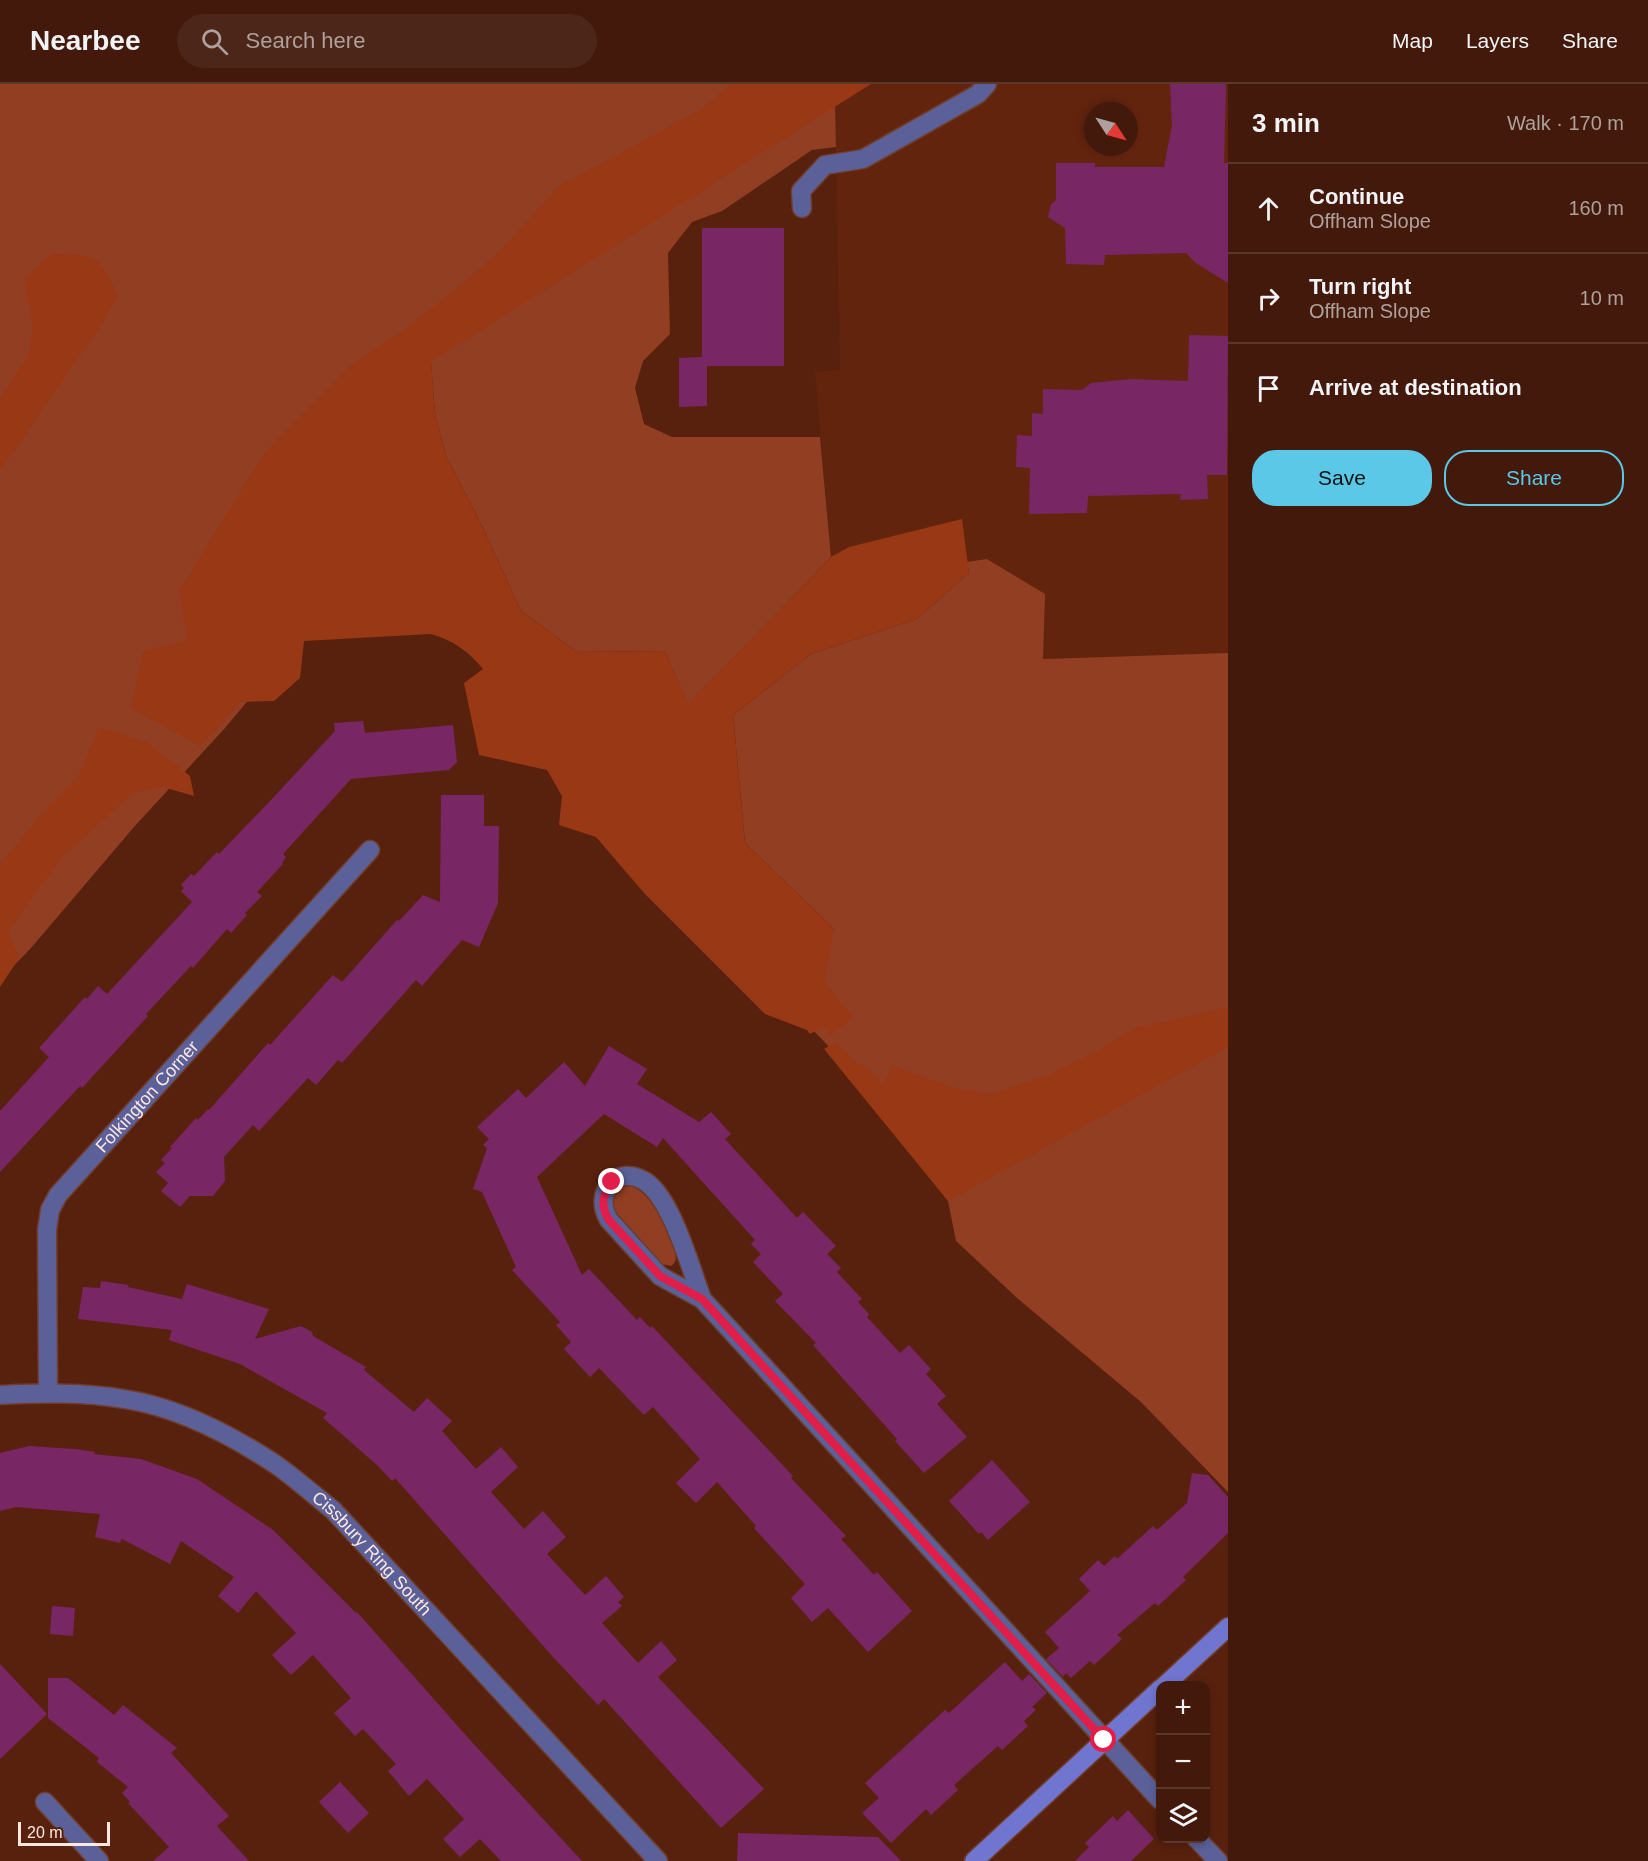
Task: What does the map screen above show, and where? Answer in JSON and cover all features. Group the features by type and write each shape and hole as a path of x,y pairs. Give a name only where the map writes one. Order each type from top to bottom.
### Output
{"street":[{"path":"801,208 801,191 825,165 863,159 978,94 987,84"},
{"name":"Folkington Corner","path":"48,1392 47,1230 50,1210 58,1195 370,850"},
{"path":"702,1299 663,1200 647,1183 637,1178 620,1177 612,1182 606,1189 602,1202 609,1220 660,1276 702,1299 1156,1795"},
{"name":"Cissbury Ring South","path":"0,1395 48,1392 125,1399 178,1414 220,1431 276,1465 333,1510 658,1861"},
{"path":"1169,1681 1228,1627"},
{"path":"974,1861 1156,1692"},
{"path":"45,1802 99,1861"},
{"path":"1200,1843 1218,1861"}],"shaded area":[{"path":"0,84 871,84 835,105 836,147 812,150 722,211 692,222 668,253 670,334 643,361 635,388 644,424 672,437 820,437 831,557 688,705 665,651 577,652 521,611 482,526 446,456 435,414 431,363 313,623 225,728 134,827 31,948 0,980"},
{"path":"731,84 871,84 431,362 435,414 446,456 482,526 521,611 577,652 665,651 688,704 831,557 849,547 962,519 969,573 917,619 811,654 733,715 745,843 834,929 825,982 853,1018 831,1035 823,1027 810,1034 807,1030 765,1014 645,894 596,837 559,825 562,796 547,770 479,755 464,683 483,669 466,652 446,639 430,634 304,641 300,678 274,701 241,702 200,746 131,708 143,651 187,640 179,591 265,452 351,365 402,331 449,295 500,251 558,187 702,109"},
{"path":"871,84 1228,84 1228,933 831,947 831,557 815,372 840,370 835,105"},
{"path":"53,253 80,255 95,260 105,271 118,295 103,322 0,471 0,398 28,356 33,326 24,279"},
{"path":"987,559 1045,594 1043,659 1228,653 1228,1492 1141,1402 1017,1298 956,1241 948,1201 848,1067 797,1013 834,929 745,843 733,715 811,654 917,619 969,573 967,562"},
{"path":"99,727 146,742 190,776 194,796 163,787 133,793 61,858 8,932 19,958 0,987 0,864 45,810 78,777"},
{"path":"1228,1007 1228,1047 948,1201 824,1049 836,1042 857,1064 863,1064 883,1084 892,1066 952,1087 991,1094 1046,1076 1099,1050 1135,1028"},
{"path":"631,1186 647,1197 658,1214 675,1251 676,1260 671,1266 662,1264 614,1210 614,1196 622,1187"}],"building":[{"path":"1170,84 1226,84 1224,163 1228,163 1228,283 1196,263 1186,253 1105,255 1104,265 1066,264 1065,228 1048,217 1051,204 1056,200 1056,163 1095,163 1095,167 1164,167 1172,125"},
{"path":"702,228 784,228 784,366 707,366 707,406 679,407 679,358 702,357"},
{"path":"1189,335 1228,336 1227,475 1207,475 1208,499 1180,500 1181,494 1088,496 1087,513 1029,514 1030,468 1016,467 1017,435 1032,436 1032,413 1043,414 1043,389 1082,390 1091,383 1131,379 1188,381"},
{"path":"363,721 365,733 453,725 457,762 449,770 351,779 283,854 286,857 283,864 257,892 262,896 245,913 247,915 231,933 227,929 193,968 191,966 82,1088 80,1086 0,1172 0,1111 49,1057 39,1048 85,997 87,999 98,986 107,994 192,902 181,891 184,888 181,885 191,874 194,876 217,852 219,854 271,800 335,731 334,723"},
{"path":"441,795 484,795 484,826 499,826 498,903 479,947 462,940 422,986 416,980 342,1063 338,1060 316,1085 308,1078 259,1131 253,1125 224,1157 225,1181 213,1196 190,1196 180,1207 161,1191 168,1183 156,1172 165,1163 161,1160 172,1148 170,1147 196,1118 198,1120 209,1110 268,1043 270,1045 333,975 342,982 397,920 399,921 423,895 440,902"},
{"path":"609,1046 647,1069 637,1084 699,1122 711,1112 731,1134 725,1139 797,1218 803,1212 836,1246 827,1254 841,1268 837,1272 862,1299 858,1302 869,1314 867,1317 900,1353 909,1345 931,1369 926,1374 946,1396 937,1404 967,1437 924,1473 895,1441 897,1439 813,1345 816,1343 775,1301 783,1294 753,1262 761,1254 751,1244 755,1240 663,1138 657,1147 604,1114 537,1177 582,1275 589,1269 637,1320 640,1317 650,1328 652,1326 793,1476 791,1478 846,1536 841,1539 874,1575 877,1572 912,1611 868,1652 828,1608 812,1622 791,1598 805,1584 754,1528 756,1526 717,1482 696,1503 676,1483 700,1459 653,1407 644,1415 599,1368 590,1377 564,1349 571,1342 556,1325 560,1322 512,1270 516,1267 482,1192 473,1189 487,1148 483,1145 489,1139 477,1127 518,1089 526,1098 564,1062 585,1086"},
{"path":"101,1281 128,1285 128,1287 182,1299 187,1284 269,1309 255,1339 301,1326 312,1332 313,1336 366,1367 364,1370 414,1412 427,1398 452,1421 442,1431 476,1469 501,1447 518,1467 491,1492 524,1529 543,1511 566,1537 547,1554 585,1595 606,1576 624,1597 618,1602 622,1606 602,1623 638,1663 661,1641 677,1660 658,1677 764,1789 721,1828 604,1699 598,1705 553,1657 395,1478 392,1481 323,1418 327,1413 240,1364 169,1340 172,1330 78,1319 83,1287 100,1288"},
{"path":"29,1446 75,1449 95,1452 94,1454 141,1459 197,1479 273,1530 357,1612 470,1740 582,1861 501,1861 480,1839 460,1857 443,1839 464,1819 427,1779 409,1796 388,1771 396,1764 363,1729 355,1736 334,1713 351,1698 313,1655 291,1675 272,1655 296,1633 256,1591 238,1613 218,1596 234,1577 181,1541 170,1564 122,1539 120,1543 95,1537 100,1514 16,1507 0,1511 0,1453"},
{"path":"992,1460 1030,1502 988,1540 981,1532 979,1534 949,1501"},
{"path":"1192,1473 1208,1475 1228,1497 1228,1533 1183,1577 1186,1580 1158,1606 1155,1603 1117,1635 1122,1639 1094,1665 1090,1661 1071,1678 1066,1673 1063,1677 1046,1659 1059,1648 1045,1632 1090,1591 1079,1579 1098,1560 1104,1566 1115,1556 1117,1559 1153,1526 1157,1530 1187,1503"},
{"path":"52,1606 75,1608 73,1636 50,1634"},
{"path":"1005,1662 1022,1681 1029,1674 1047,1693 1032,1707 1036,1710 1024,1721 1028,1726 1002,1750 998,1746 954,1785 958,1790 931,1815 926,1809 891,1843 862,1813 879,1798 865,1783 945,1710 949,1713"},
{"path":"0,1664 47,1714 0,1759"},
{"path":"48,1678 68,1678 114,1715 123,1705 177,1748 171,1753 229,1816 217,1826 249,1861 153,1861 169,1847 128,1803 130,1802 122,1793 128,1787 97,1762 99,1758 48,1718"},
{"path":"340,1782 369,1813 348,1833 319,1802"},
{"path":"1128,1810 1154,1839 1131,1861 1075,1861 1089,1847 1085,1843 1113,1816 1117,1821"},
{"path":"738,1833 878,1837 901,1861 737,1861"}],"route":[{"path":"612,1182 606,1189 602,1202 609,1220 660,1276 702,1299 1104,1740"}]}
